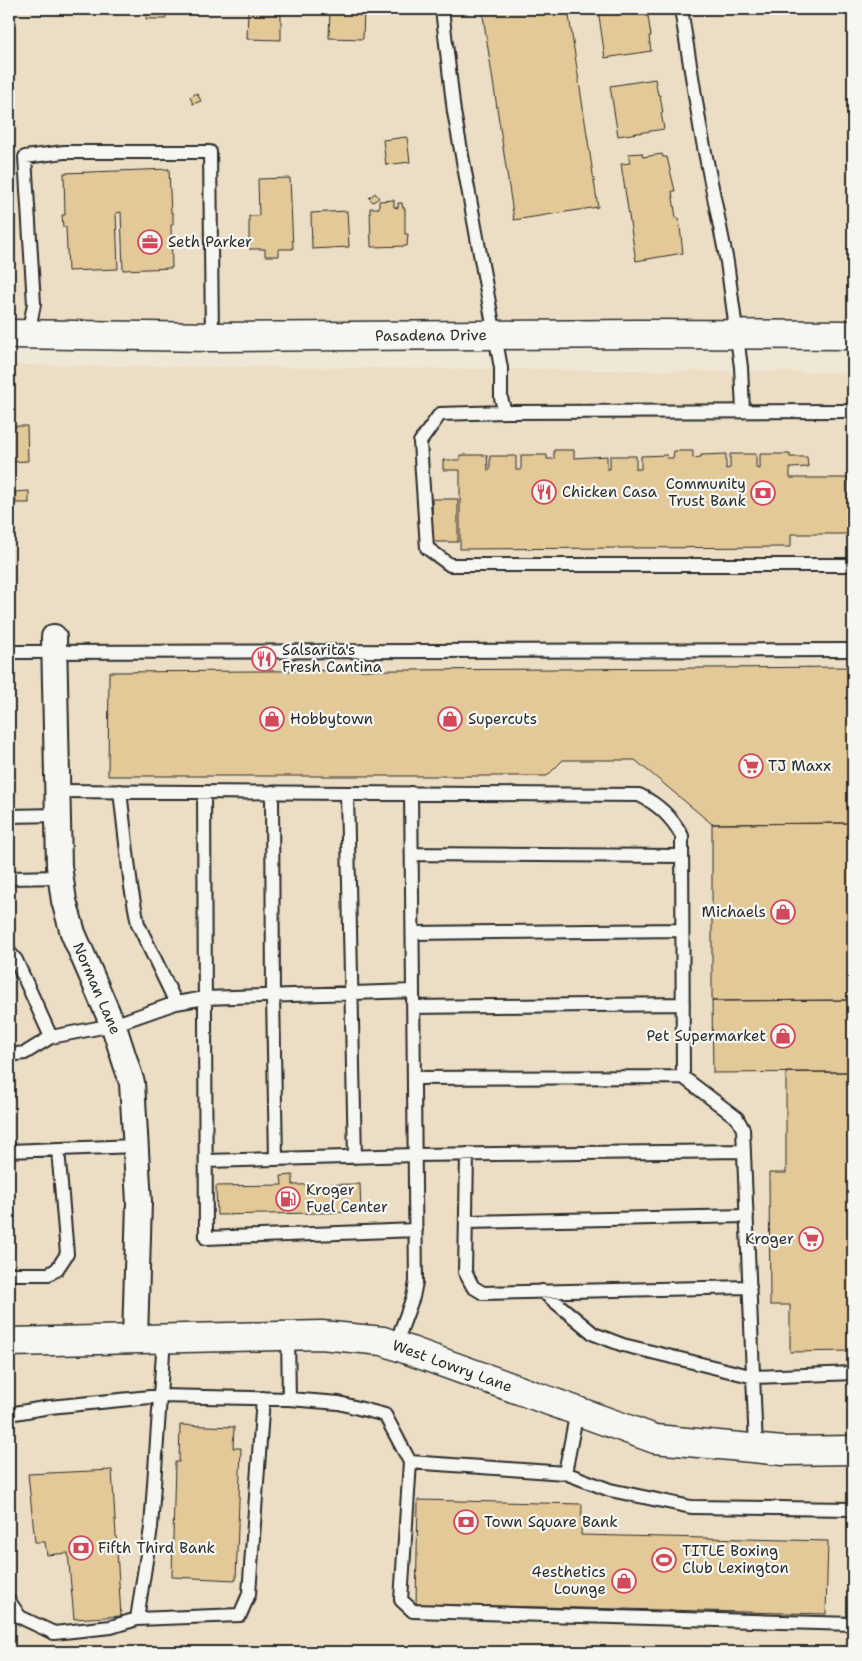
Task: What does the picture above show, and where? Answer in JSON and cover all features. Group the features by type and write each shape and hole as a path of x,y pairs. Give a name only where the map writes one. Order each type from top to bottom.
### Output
{"street":[{"name":"Pasadena Drive","path":"18,335 212,337 853,334"},
{"name":"Norman Lane","path":"54,644 60,877 64,901 73,933 113,1026 132,1083 138,1202 135,1339"},
{"name":"West Lowry Lane","path":"9,1342 321,1335 383,1341 655,1439 783,1451 853,1450"}],"lane":[{"path":"442,9 454,112 501,368 500,398 505,412"},
{"path":"681,9 700,132 727,262 741,367 743,411"},
{"path":"18,335 34,304 25,157 64,152 210,152 212,337"},
{"path":"853,410 440,414 420,442 427,548 450,565 853,565"},
{"path":"9,652 54,644 853,650"},
{"path":"57,791 639,795 656,803 676,824 682,836 683,1077"},
{"path":"120,792 131,887 138,924 176,1002"},
{"path":"204,792 206,1238 416,1230"},
{"path":"272,792 276,1159"},
{"path":"347,793 355,1157"},
{"path":"395,1346 413,1297 416,1282 411,793"},
{"path":"9,816 58,815"},
{"path":"412,854 682,856"},
{"path":"9,878 60,877"},
{"path":"412,933 682,930"},
{"path":"9,952 16,960 51,1037"},
{"path":"9,1055 25,1053 51,1037 113,1026 176,1002 205,998 413,991"},
{"path":"413,1008 683,1004"},
{"path":"414,1078 683,1077 737,1118 743,1129 756,1448"},
{"path":"9,1151 136,1146"},
{"path":"9,1274 49,1274 57,1269 67,1254 58,1149"},
{"path":"206,1161 467,1154 744,1151"},
{"path":"467,1154 465,1272 473,1287 483,1293 750,1286"},
{"path":"466,1222 747,1216"},
{"path":"542,1291 594,1334 623,1345 754,1377 853,1373"},
{"path":"288,1336 289,1399"},
{"path":"137,1619 152,1528 164,1338"},
{"path":"9,1414 50,1407 160,1396 289,1399 339,1403 386,1415 410,1462 401,1600 412,1610 853,1624"},
{"path":"9,1601 20,1617 54,1633 111,1627 137,1619 240,1615 249,1594 262,1398"},
{"path":"565,1473 577,1411"},
{"path":"410,1462 565,1473 610,1490 691,1507 853,1509"}],"shaded area":[{"path":"9,9 853,9 853,335 9,334"},
{"path":"9,365 853,372 853,1652 9,1652"}],"building":[{"path":"67,9 123,9 123,10 67,11"},
{"path":"147,9 166,9 166,19 146,19"},
{"path":"248,9 281,9 281,40 247,39"},
{"path":"330,9 364,9 363,39 329,38"},
{"path":"482,9 568,9 598,207 514,220"},
{"path":"598,9 645,9 651,36 649,36 651,51 605,58"},
{"path":"655,79 658,95 660,95 664,129 618,136 610,86"},
{"path":"197,93 201,101 193,104 190,97"},
{"path":"407,137 410,162 386,165 383,140"},
{"path":"642,153 643,157 662,154 663,157 667,157 675,191 672,191 676,218 679,218 683,253 636,261 621,164 630,163 628,154"},
{"path":"169,169 171,213 173,213 173,225 171,225 172,268 123,270 121,212 116,213 118,269 68,271 66,227 63,227 62,215 65,215 64,173"},
{"path":"290,178 293,249 279,249 279,256 265,256 265,249 249,249 249,216 259,216 258,179"},
{"path":"375,193 379,198 373,202 369,198"},
{"path":"394,200 394,207 398,208 398,203 402,203 403,208 405,208 405,234 408,234 407,246 371,247 370,208 379,208 379,201"},
{"path":"347,211 349,247 312,249 311,213"},
{"path":"9,426 27,426 28,461 9,462"},
{"path":"554,450 574,450 574,458 607,456 607,469 610,469 610,456 636,456 636,469 641,469 641,456 667,455 666,458 673,458 674,451 693,451 693,458 701,457 701,455 726,454 726,469 730,468 730,454 756,454 756,468 760,469 760,454 790,454 790,457 807,457 808,467 790,468 790,478 848,478 848,534 791,534 791,547 460,549 460,470 443,470 443,460 460,460 460,455 487,455 488,471 490,470 490,456 516,456 516,470 521,470 521,455 547,455 547,459 554,459"},
{"path":"29,491 29,503 16,503 15,492"},
{"path":"432,499 458,499 458,542 433,542"},
{"path":"853,667 853,823 712,824 635,760 563,760 547,776 108,776 109,672"},
{"name":"Michaels","path":"853,823 853,1000 712,1001 712,824"},
{"name":"Pet Supermarket","path":"853,1000 853,1072 713,1073 712,1001"},
{"path":"9,1012 13,1033 9,1034"},
{"name":"Kroger","path":"786,1072 853,1072 853,1351 790,1352 790,1305 770,1305 769,1173 786,1173"},
{"name":"Kroger Fuel Center","path":"293,1175 293,1185 360,1184 361,1212 217,1215 216,1186 282,1185 281,1176"},
{"path":"180,1425 234,1427 233,1448 241,1448 236,1580 172,1577 175,1462 179,1462"},
{"name":"Fifth Third Bank","path":"112,1470 121,1616 74,1619 68,1553 47,1555 45,1542 35,1542 28,1474"},
{"path":"418,1500 582,1504 581,1535 828,1541 826,1614 416,1604"}],"place":[{"name":"Seth Parker","path":"150,242"},
{"name":"Chicken Casa","path":"544,492"},
{"name":"Community Trust Bank","path":"763,493"},
{"name":"Salsarita's Fresh Cantina","path":"264,659"},
{"name":"Hobbytown","path":"272,719"},
{"name":"Supercuts","path":"450,719"},
{"name":"TJ Maxx","path":"751,766"},
{"name":"Michaels","path":"783,912"},
{"name":"Pet Supermarket","path":"783,1036"},
{"name":"Kroger Fuel Center","path":"288,1199"},
{"name":"Kroger","path":"811,1239"},
{"name":"Town Square Bank","path":"466,1522"},
{"name":"Fifth Third Bank","path":"81,1548"},
{"name":"TITLE Boxing Club Lexington","path":"664,1560"},
{"name":"4esthetics Lounge","path":"624,1581"}]}
